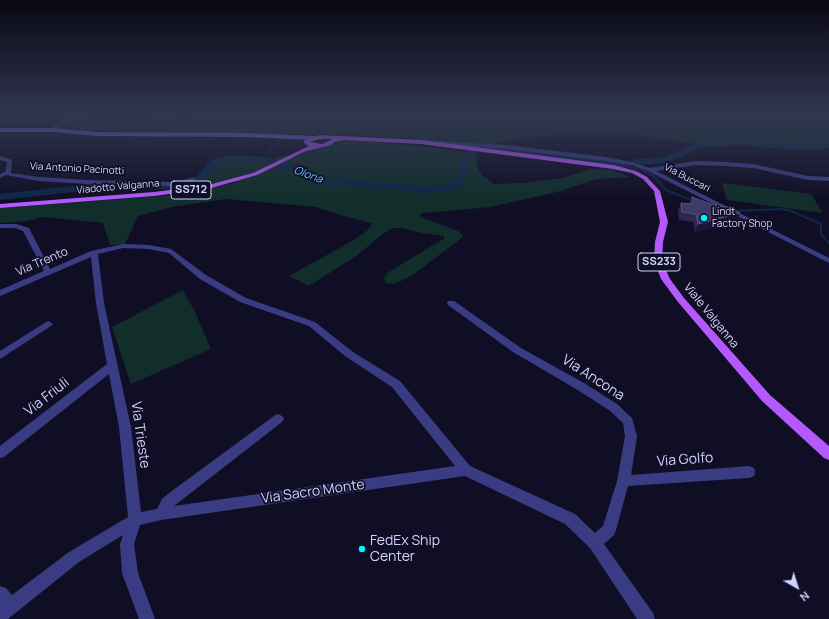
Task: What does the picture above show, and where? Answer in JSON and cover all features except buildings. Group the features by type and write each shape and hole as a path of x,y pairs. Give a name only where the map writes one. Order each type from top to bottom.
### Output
{"main road":[{"name":"SS712","path":"307,145 327,145 328,143"},
{"name":"Viale Valganna","path":"430,143 469,148 479,147 620,168 634,172 649,181 657,191 664,222 659,242 658,261 666,279 681,300 766,398 829,454"},
{"name":"Viadotto Valganna","path":"0,206 171,193 217,185 262,172 307,145"}],"street":[{"name":"Via Buccari","path":"432,143 606,159 628,163 650,170 754,223 748,224 770,236 777,234 829,261"},
{"name":"Via Buccari","path":"457,146 479,147"},
{"path":"0,158 10,161 8,174"},
{"path":"650,170 696,164 724,164 753,166 808,178 829,179"},
{"name":"Via Antonio Pacinotti","path":"0,176 8,174 39,179 87,182 172,184 186,182 193,179"},
{"path":"0,226 16,226 26,230 48,272"},
{"name":"Via Trento","path":"0,294 94,253 123,246 149,247 171,251 203,277 227,292 257,306 312,324 349,354 396,384 466,470"},
{"name":"Via Trieste","path":"94,253 100,303 125,426 136,520 127,544 130,573 147,619"},
{"name":"Via Ancona","path":"451,303 516,350 580,386 613,407 628,421 631,436 622,481 609,530 595,544"},
{"path":"0,356 48,324"},
{"name":"Via Friuli","path":"0,453 113,365"},
{"path":"161,514 167,503 174,497 278,419"},
{"path":"466,470 570,519 595,544 647,619"},
{"name":"Via Sacro Monte","path":"4,605 74,557 136,520 161,514 466,470"},
{"name":"Via Golfo","path":"622,481 750,472"}],"green space":[{"path":"335,143 384,143 476,153 478,169 483,176 494,184 521,183 563,178 591,169 612,170 630,177 596,179 561,191 491,207 422,213 420,215 421,217 458,231 463,237 414,274 392,284 386,283 384,278 387,273 444,239 444,236 421,233 402,228 393,228 383,234 356,256 309,286 289,276 354,240 368,230 372,223 316,207 225,199 172,207 138,216 125,244 110,245 103,223 43,217 27,221 0,223 0,208 174,195 213,188 238,182 209,183 192,181 210,164 222,157 243,156 273,159 281,156 298,156 313,148 328,146"},
{"path":"476,143 498,143 493,144"},
{"path":"690,143 829,143 829,148 812,150 767,148 742,144 716,147"},
{"path":"722,183 811,194 823,213 727,200"},
{"path":"183,290 195,312 211,349 131,384 112,327"}],"waterway":[{"path":"268,153 277,143"},
{"name":"Olona","path":"636,162 667,160 698,146 712,143"},
{"name":"Olona","path":"763,143 796,146 829,143"},
{"name":"Olona","path":"0,197 109,185 185,187 196,183 214,162 230,158 267,160 324,181 429,190 447,188 460,183 466,155 479,148 493,148 623,165 627,164"},
{"path":"623,165 643,170"},
{"path":"643,170 652,175 666,190 694,201"},
{"path":"735,211 782,209 791,211 821,224 821,234 829,243"}],"place":[{"name":"Lindt Factory Shop","path":"704,218"},
{"name":"FedEx Ship Center","path":"362,549"}]}
